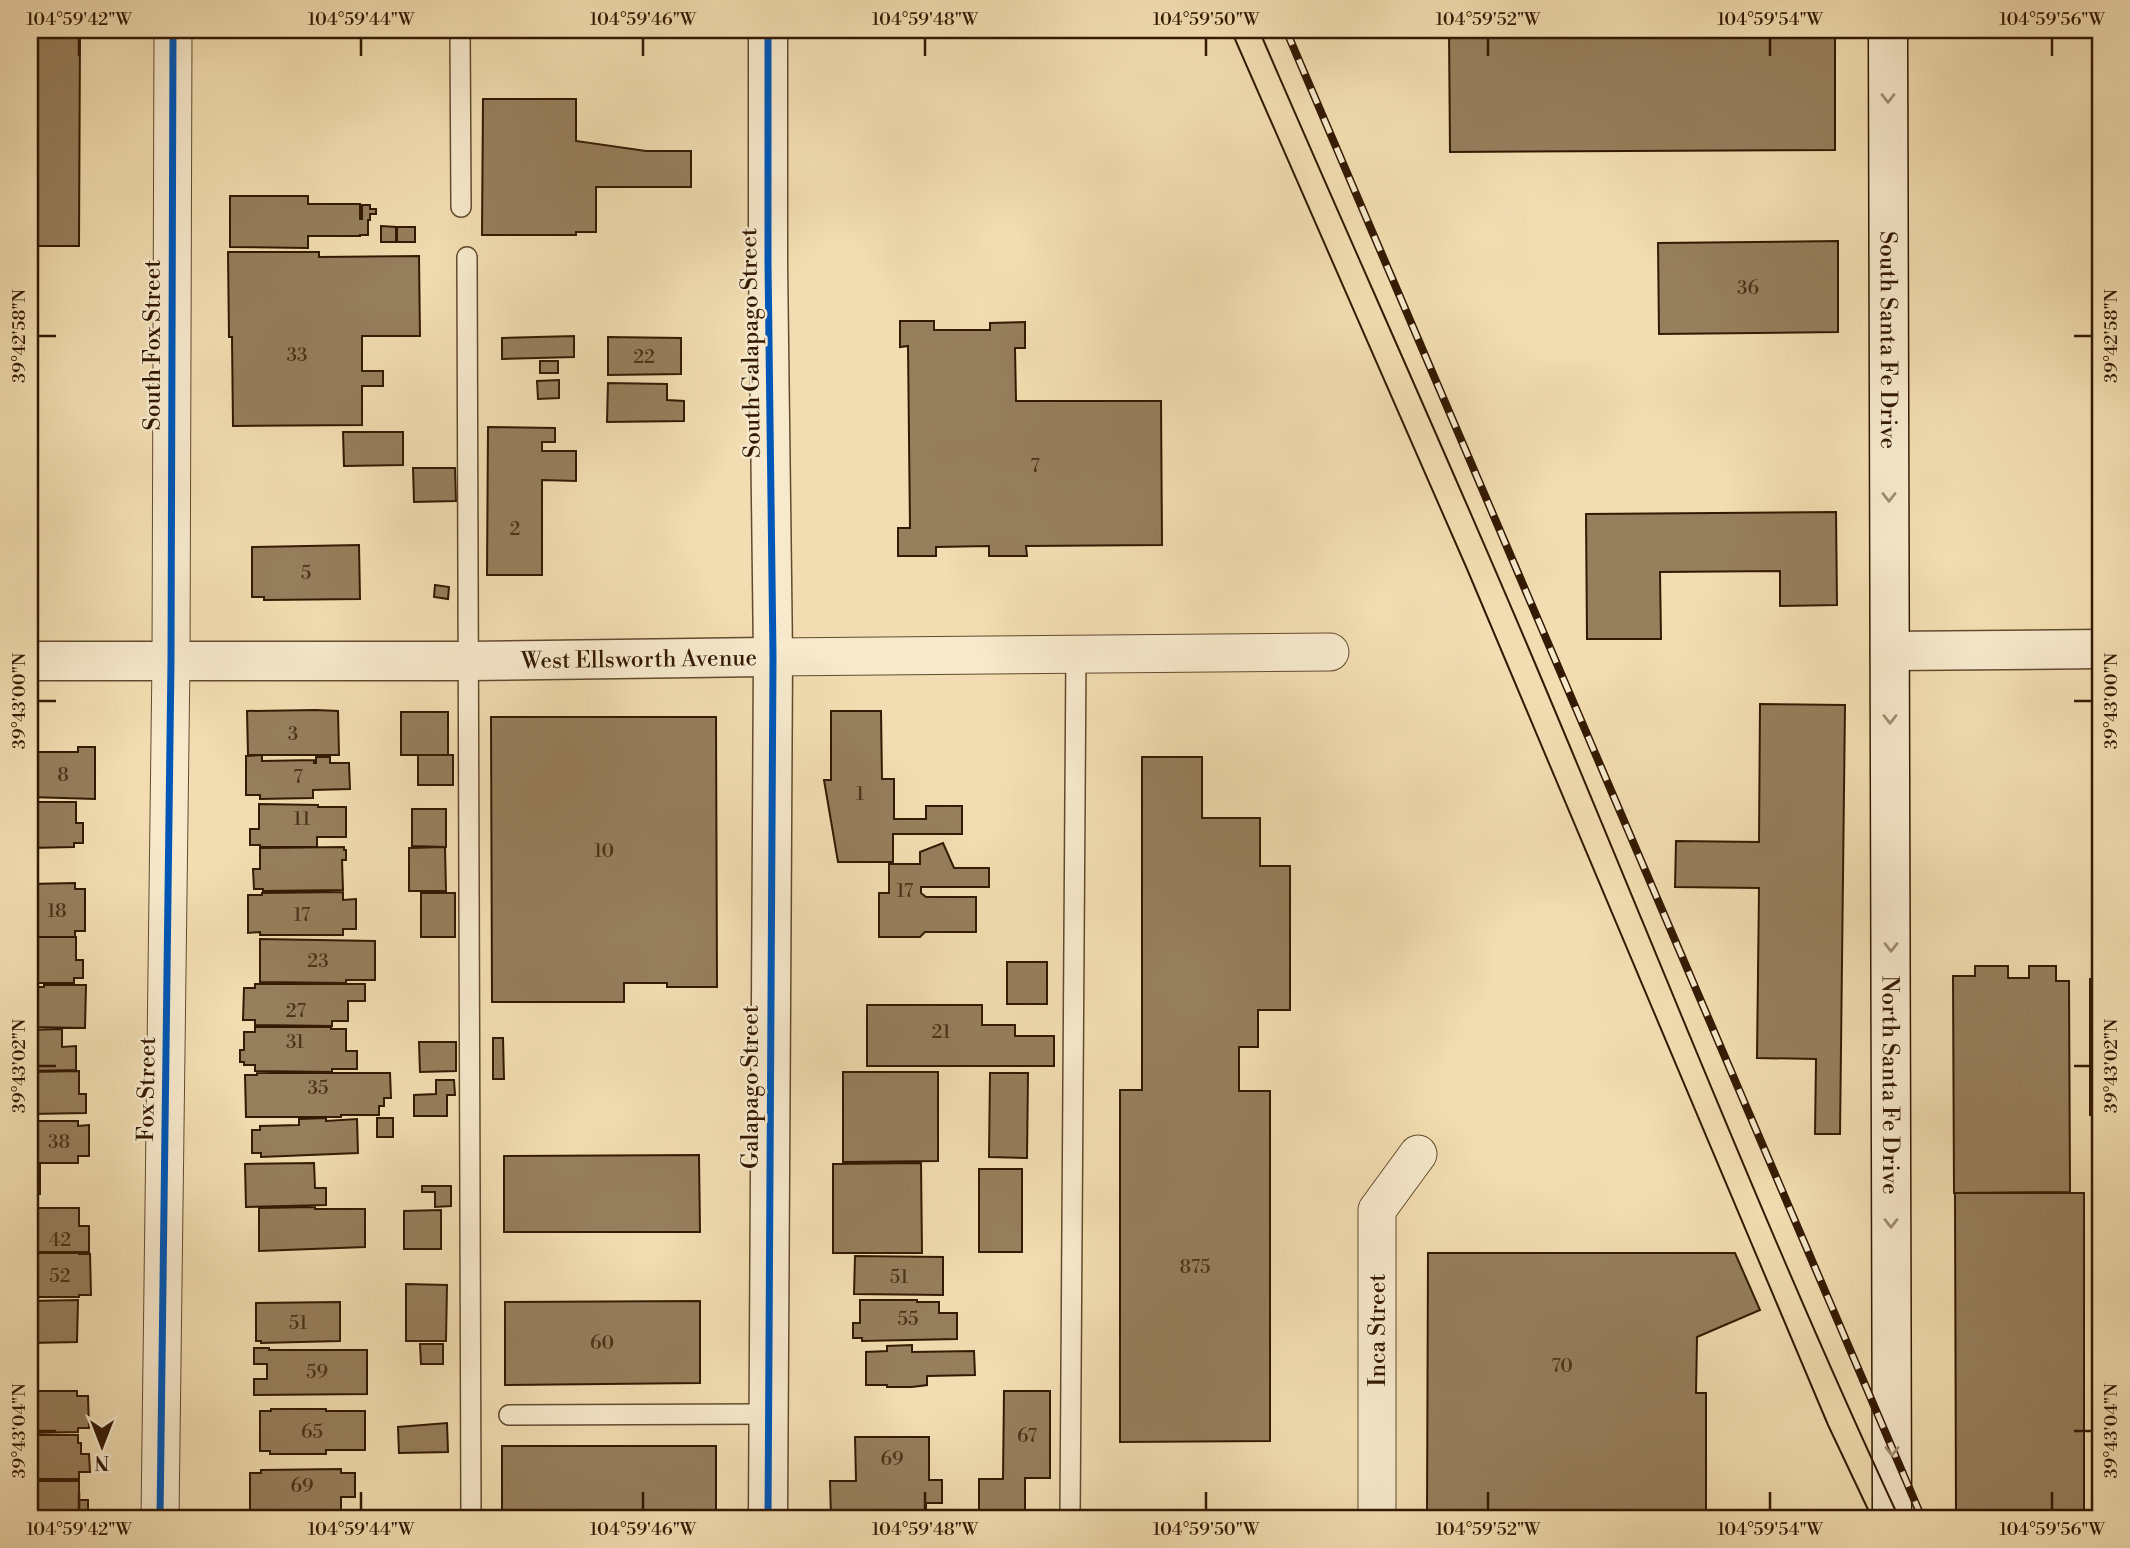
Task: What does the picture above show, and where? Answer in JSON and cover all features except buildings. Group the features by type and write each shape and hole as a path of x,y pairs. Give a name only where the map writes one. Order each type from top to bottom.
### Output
{"street":[{"name":"South Fox Street","path":"171,661 173,30"},
{"name":"South Galapago Street","path":"768,30 772,657"},
{"name":"South Santa Fe Drive","path":"1888,30 1890,651"},
{"path":"1890,651 2100,649"},
{"name":"North Santa Fe Drive","path":"1890,651 1892,1518"},
{"name":"West Ellsworth Avenue","path":"30,661 469,662 1331,652"},
{"name":"Galapago Street","path":"768,1518 772,657"},
{"name":"Fox Street","path":"160,1518 171,661"},
{"name":"Inca Street","path":"1377,1518 1377,1210 1418,1154"}],"lane":[{"path":"460,30 461,207"},
{"path":"467,257 471,1518"},
{"path":"1070,1518 1076,654"},
{"path":"509,1415 767,1414"}],"tram line":[{"path":"1231,30 1467,569 1828,1425 1872,1518"},
{"path":"1259,30 1493,565 1755,1191 1899,1518"}],"railway":[{"path":"1286,30 1922,1518"}],"cycle path":[{"path":"160,1518 171,661 173,30"},
{"path":"768,30 773,657 768,1518"}]}
